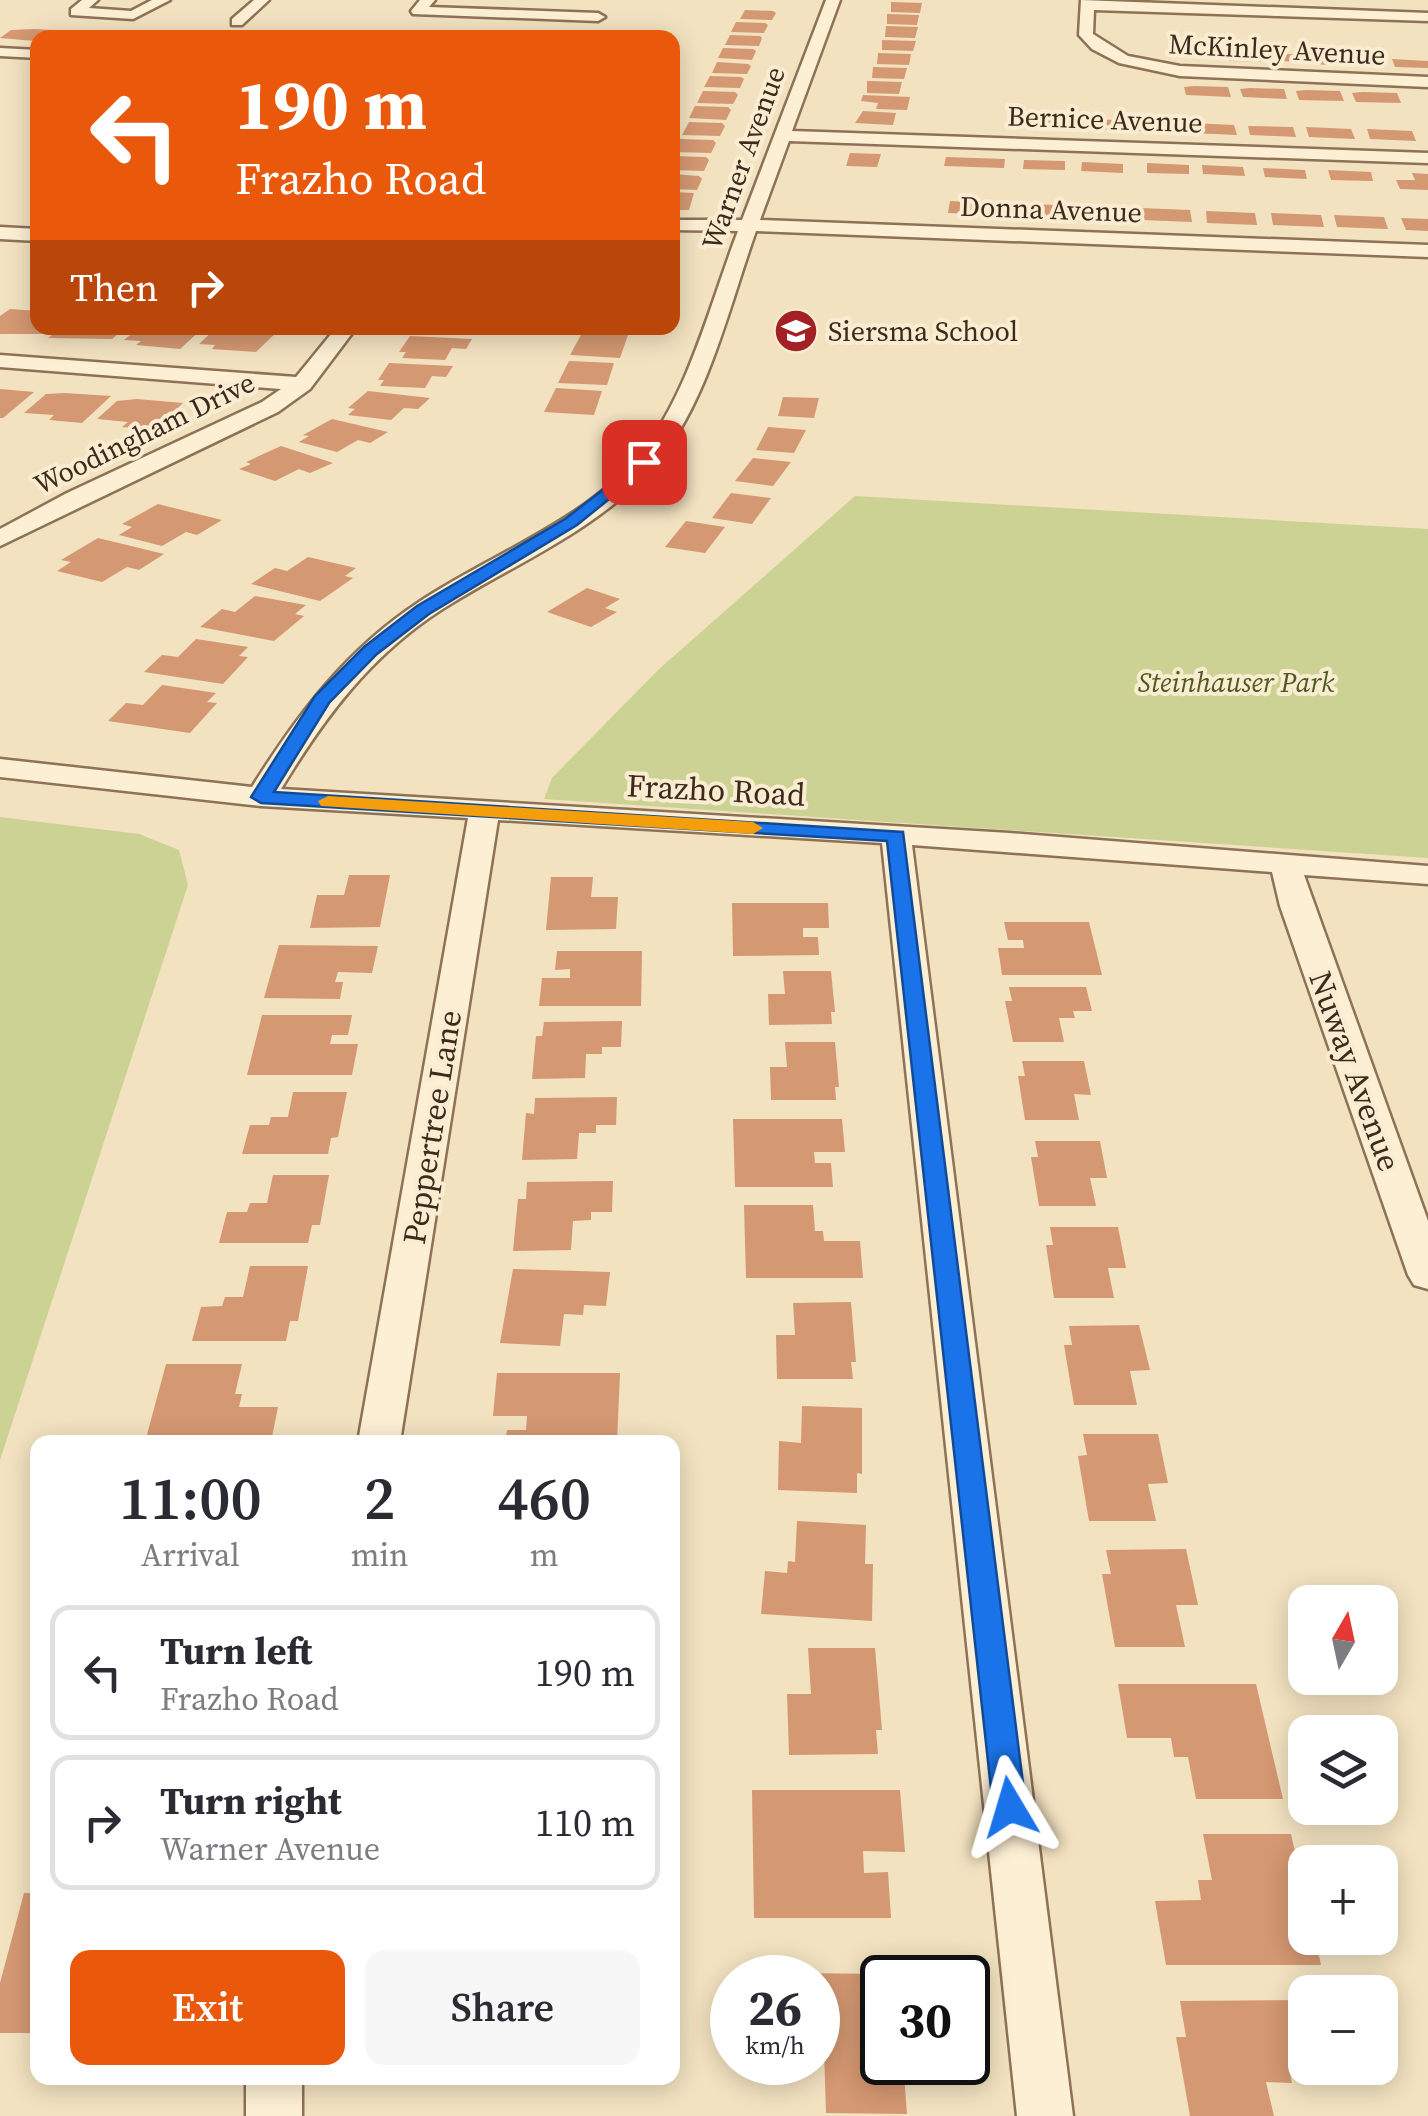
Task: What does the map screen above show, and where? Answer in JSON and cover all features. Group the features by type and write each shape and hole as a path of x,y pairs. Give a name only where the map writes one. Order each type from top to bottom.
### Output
{"street":[{"path":"70,1 133,15 162,0"},
{"path":"238,22 262,0"},
{"path":"428,0 418,10 598,17"},
{"name":"Warner Avenue","path":"261,797 322,700 370,651 423,610 571,522 644,462 683,404 834,0"},
{"path":"1088,3 1428,17"},
{"name":"McKinley Avenue","path":"1088,3 1086,35 1097,46 1124,60 1223,74 1428,82"},
{"path":"0,64 8,53"},
{"name":"Bernice Avenue","path":"781,136 1428,158"},
{"name":"Donna Avenue","path":"680,225 1428,251"},
{"path":"0,233 30,235"},
{"name":"Woodingham Drive","path":"4,535 129,472 228,429 302,384 340,335"},
{"path":"0,361 302,384"},
{"name":"Frazho Road","path":"0,768 261,797 1227,858 1428,876"},
{"name":"Peppertree Lane","path":"381,1435 484,812"},
{"path":"896,836 1046,2116"},
{"name":"Nuway Avenue","path":"1286,866 1296,906 1428,1275"},
{"path":"274,2085 274,2116"}],"green space":[{"name":"Steinhauser Park","path":"855,496 1428,529 1428,858 544,799 552,778 658,670"},
{"path":"0,817 139,834 179,850 188,885 0,1460"}],"building":[{"path":"891,2 922,3 920,13 891,12"},
{"path":"745,10 776,13 772,20 740,19"},
{"path":"887,14 919,15 917,25 887,24"},
{"path":"736,22 768,25 764,33 731,32"},
{"path":"886,26 918,27 915,38 885,37"},
{"path":"34,29 53,30 30,30 30,41 0,38 11,30"},
{"path":"730,35 762,38 759,46 725,45"},
{"path":"882,40 916,41 913,51 882,50"},
{"path":"723,48 756,51 752,60 718,58"},
{"path":"878,53 911,54 909,65 877,64"},
{"path":"1227,54 1262,55 1265,62 1229,61"},
{"path":"1282,54 1323,55 1327,65 1284,61"},
{"path":"1337,58 1373,59 1376,67 1339,65"},
{"path":"1392,59 1428,61 1428,68 1395,67"},
{"path":"717,62 751,66 747,74 712,73"},
{"path":"873,67 907,68 904,79 872,78"},
{"path":"710,76 744,79 740,88 704,87"},
{"path":"867,81 902,82 899,94 867,93"},
{"path":"1184,87 1228,87 1231,97 1186,95"},
{"path":"1240,89 1284,89 1287,99 1243,97"},
{"path":"703,91 738,95 733,104 697,103"},
{"path":"1296,91 1340,91 1344,101 1299,100"},
{"path":"1352,93 1397,93 1401,103 1356,102"},
{"path":"863,95 910,97 907,110 876,109 878,103 861,101"},
{"path":"695,106 731,110 726,120 689,118"},
{"path":"863,111 896,113 893,125 855,123"},
{"path":"1016,117 1060,119 1060,128 1015,127"},
{"path":"1074,119 1118,120 1119,130 1074,129"},
{"path":"1131,121 1176,123 1177,132 1132,131"},
{"path":"689,122 725,126 720,136 682,135"},
{"path":"1190,123 1234,125 1237,135 1191,133"},
{"path":"1248,126 1293,127 1296,137 1250,135"},
{"path":"1306,127 1351,129 1355,139 1309,137"},
{"path":"1367,129 1412,131 1416,141 1370,139"},
{"path":"680,139 713,140 716,143 711,153 680,152"},
{"path":"850,153 881,154 877,167 846,166"},
{"path":"680,156 706,157 709,160 704,171 680,170"},
{"path":"946,157 1005,159 1004,168 944,166"},
{"path":"1024,160 1065,161 1065,170 1023,169"},
{"path":"1082,162 1123,164 1123,173 1081,171"},
{"path":"1147,163 1189,165 1189,174 1147,173"},
{"path":"1202,165 1243,167 1245,176 1203,174"},
{"path":"1263,168 1305,170 1307,179 1265,177"},
{"path":"1328,170 1371,172 1373,181 1331,180"},
{"path":"1412,173 1428,174 1428,190 1400,189 1396,180 1415,180"},
{"path":"680,175 699,176 702,179 697,190 680,189"},
{"path":"680,192 694,193 689,210 680,210"},
{"path":"950,201 998,203 997,215 948,213"},
{"path":"1014,204 1063,205 1062,217 1013,215"},
{"path":"1077,205 1126,207 1127,219 1077,217"},
{"path":"1141,208 1190,210 1192,222 1142,220"},
{"path":"1206,211 1255,213 1257,225 1207,223"},
{"path":"1271,213 1321,215 1324,227 1273,225"},
{"path":"1334,215 1384,217 1388,229 1337,227"},
{"path":"1401,218 1428,219 1428,231 1406,230"},
{"path":"10,309 30,310 30,334 0,334 0,316"},
{"path":"52,335 117,335 112,339 48,338"},
{"path":"130,335 195,335 180,349 136,345 141,341 124,340"},
{"path":"209,335 274,335 256,352 212,349 215,345 199,344"},
{"path":"581,335 628,335 620,358 570,355"},
{"path":"410,336 472,339 466,349 452,348 445,360 402,358 406,352 399,352"},
{"path":"569,361 614,363 607,385 558,383"},
{"path":"389,363 453,366 446,377 432,376 425,388 380,386 384,380 378,380"},
{"path":"556,388 602,391 594,415 544,412"},
{"path":"0,389 34,392 0,418"},
{"path":"368,391 430,398 418,409 404,408 391,420 348,415 355,409 348,408"},
{"path":"46,394 111,396 82,423 49,420 54,415 24,413"},
{"path":"783,397 819,398 814,418 778,416"},
{"path":"117,401 183,403 155,430 122,427 128,422 97,419"},
{"path":"332,419 388,432 370,443 358,440 337,452 299,442 309,436 303,435"},
{"path":"768,427 806,430 794,453 756,450"},
{"path":"281,446 333,463 310,473 299,469 275,481 239,469"},
{"path":"753,458 791,462 773,486 735,481"},
{"path":"731,493 771,498 752,524 712,518"},
{"path":"158,504 222,520 197,535 186,532 162,546 119,535 132,527 122,524"},
{"path":"686,521 725,527 705,553 665,547"},
{"path":"98,538 164,554 139,570 127,567 102,582 57,571 71,562 61,560"},
{"path":"308,557 356,568 345,576 353,578 320,601 251,584 275,568 287,571"},
{"path":"587,588 620,599 605,608 617,612 591,627 547,612"},
{"path":"255,596 306,605 295,614 304,616 274,641 200,627 222,609 235,612"},
{"path":"196,639 248,647 239,656 248,657 223,684 144,672 162,655 178,657"},
{"path":"162,685 216,693 207,702 217,703 190,733 108,721 126,703 143,705"},
{"path":"349,875 390,875 380,927 310,928 317,895 344,895"},
{"path":"551,877 593,877 591,897 618,897 616,929 546,930"},
{"path":"732,903 828,903 829,928 803,928 803,937 818,937 819,955 733,956"},
{"path":"1004,922 1089,922 1102,975 1002,975 998,948 1024,948 1023,940 1008,940"},
{"path":"279,945 378,946 372,973 338,972 335,982 343,982 340,999 264,998"},
{"path":"557,951 642,951 641,1006 539,1006 542,978 570,978 570,969 555,970"},
{"path":"783,971 831,971 835,1012 831,1012 832,1024 769,1025 768,994 785,994"},
{"path":"1009,987 1086,987 1092,1011 1073,1011 1075,1018 1059,1018 1064,1042 1013,1042 1005,1001 1012,1001"},
{"path":"262,1015 352,1015 348,1035 332,1035 330,1044 358,1044 352,1075 247,1075"},
{"path":"622,1021 621,1047 602,1047 602,1054 586,1054 585,1078 532,1079 536,1036 542,1036 544,1022"},
{"path":"785,1042 835,1042 839,1087 835,1087 836,1100 771,1100 770,1067 787,1067"},
{"path":"1022,1061 1084,1061 1091,1095 1074,1094 1079,1120 1025,1120 1018,1076 1025,1076"},
{"path":"293,1092 347,1092 338,1137 331,1138 328,1154 242,1154 250,1125 269,1125 271,1117 288,1117"},
{"path":"617,1097 616,1125 596,1125 596,1133 579,1133 577,1159 522,1160 526,1113 534,1114 535,1098"},
{"path":"733,1119 842,1119 845,1152 814,1152 815,1163 831,1163 833,1187 735,1187"},
{"path":"1035,1141 1100,1141 1107,1178 1090,1178 1096,1206 1039,1206 1031,1157 1038,1157"},
{"path":"273,1175 329,1175 320,1225 312,1225 308,1243 219,1243 227,1212 247,1212 250,1203 267,1203"},
{"path":"613,1181 612,1212 591,1212 591,1220 573,1221 571,1250 513,1251 518,1199 526,1199 527,1182"},
{"path":"744,1205 813,1205 815,1231 823,1231 824,1241 860,1241 863,1278 746,1278"},
{"path":"1050,1227 1118,1227 1126,1268 1108,1268 1114,1298 1054,1298 1046,1245 1053,1245"},
{"path":"250,1266 308,1266 298,1321 290,1321 286,1341 192,1341 201,1307 222,1306 225,1297 243,1297"},
{"path":"513,1269 610,1272 606,1306 584,1305 583,1315 564,1314 560,1346 500,1343"},
{"path":"851,1302 856,1362 851,1362 853,1379 777,1379 776,1335 795,1335 793,1303"},
{"path":"1139,1325 1150,1370 1130,1371 1137,1405 1074,1405 1064,1345 1072,1345 1069,1326"},
{"path":"166,1364 242,1364 235,1394 242,1394 239,1407 278,1407 272,1435 147,1435"},
{"path":"497,1373 620,1373 617,1435 506,1435 507,1430 526,1430 527,1416 493,1416"},
{"path":"802,1406 862,1408 862,1474 857,1473 857,1493 778,1490 779,1441 801,1443"},
{"path":"1083,1434 1158,1434 1168,1483 1148,1484 1156,1521 1089,1521 1078,1456 1087,1455"},
{"path":"797,1521 866,1525 865,1564 873,1564 872,1621 761,1614 765,1571 787,1573 788,1561 795,1562"},
{"path":"1186,1549 1198,1605 1176,1605 1185,1647 1115,1647 1102,1574 1111,1574 1106,1550"},
{"path":"808,1648 875,1648 882,1730 876,1730 878,1754 789,1755 787,1694 811,1694"},
{"path":"1118,1684 1256,1684 1283,1799 1196,1799 1188,1757 1174,1757 1171,1738 1127,1738"},
{"path":"752,1790 900,1790 905,1852 863,1851 864,1873 888,1872 891,1918 754,1918"},
{"path":"1203,1834 1291,1834 1288,1955 1319,1955 1321,1965 1166,1965 1155,1901 1201,1900 1198,1880 1212,1880"},
{"path":"24,1893 30,1893 30,2033 0,2033 0,1983"},
{"path":"840,1973 860,1974 860,2085 905,2085 907,2114 826,2113 825,2085 840,2085"},
{"path":"1288,2000 1288,2083 1266,2082 1274,2116 1190,2116 1176,2037 1186,2037 1180,2001"}],"slow traffic":[{"path":"328,801 753,828"}],"place":[{"name":"Siersma School","path":"796,331"}],"route":[{"path":"644,462 571,522 423,610 370,651 322,700 261,797 896,836 1010,1807"}]}
